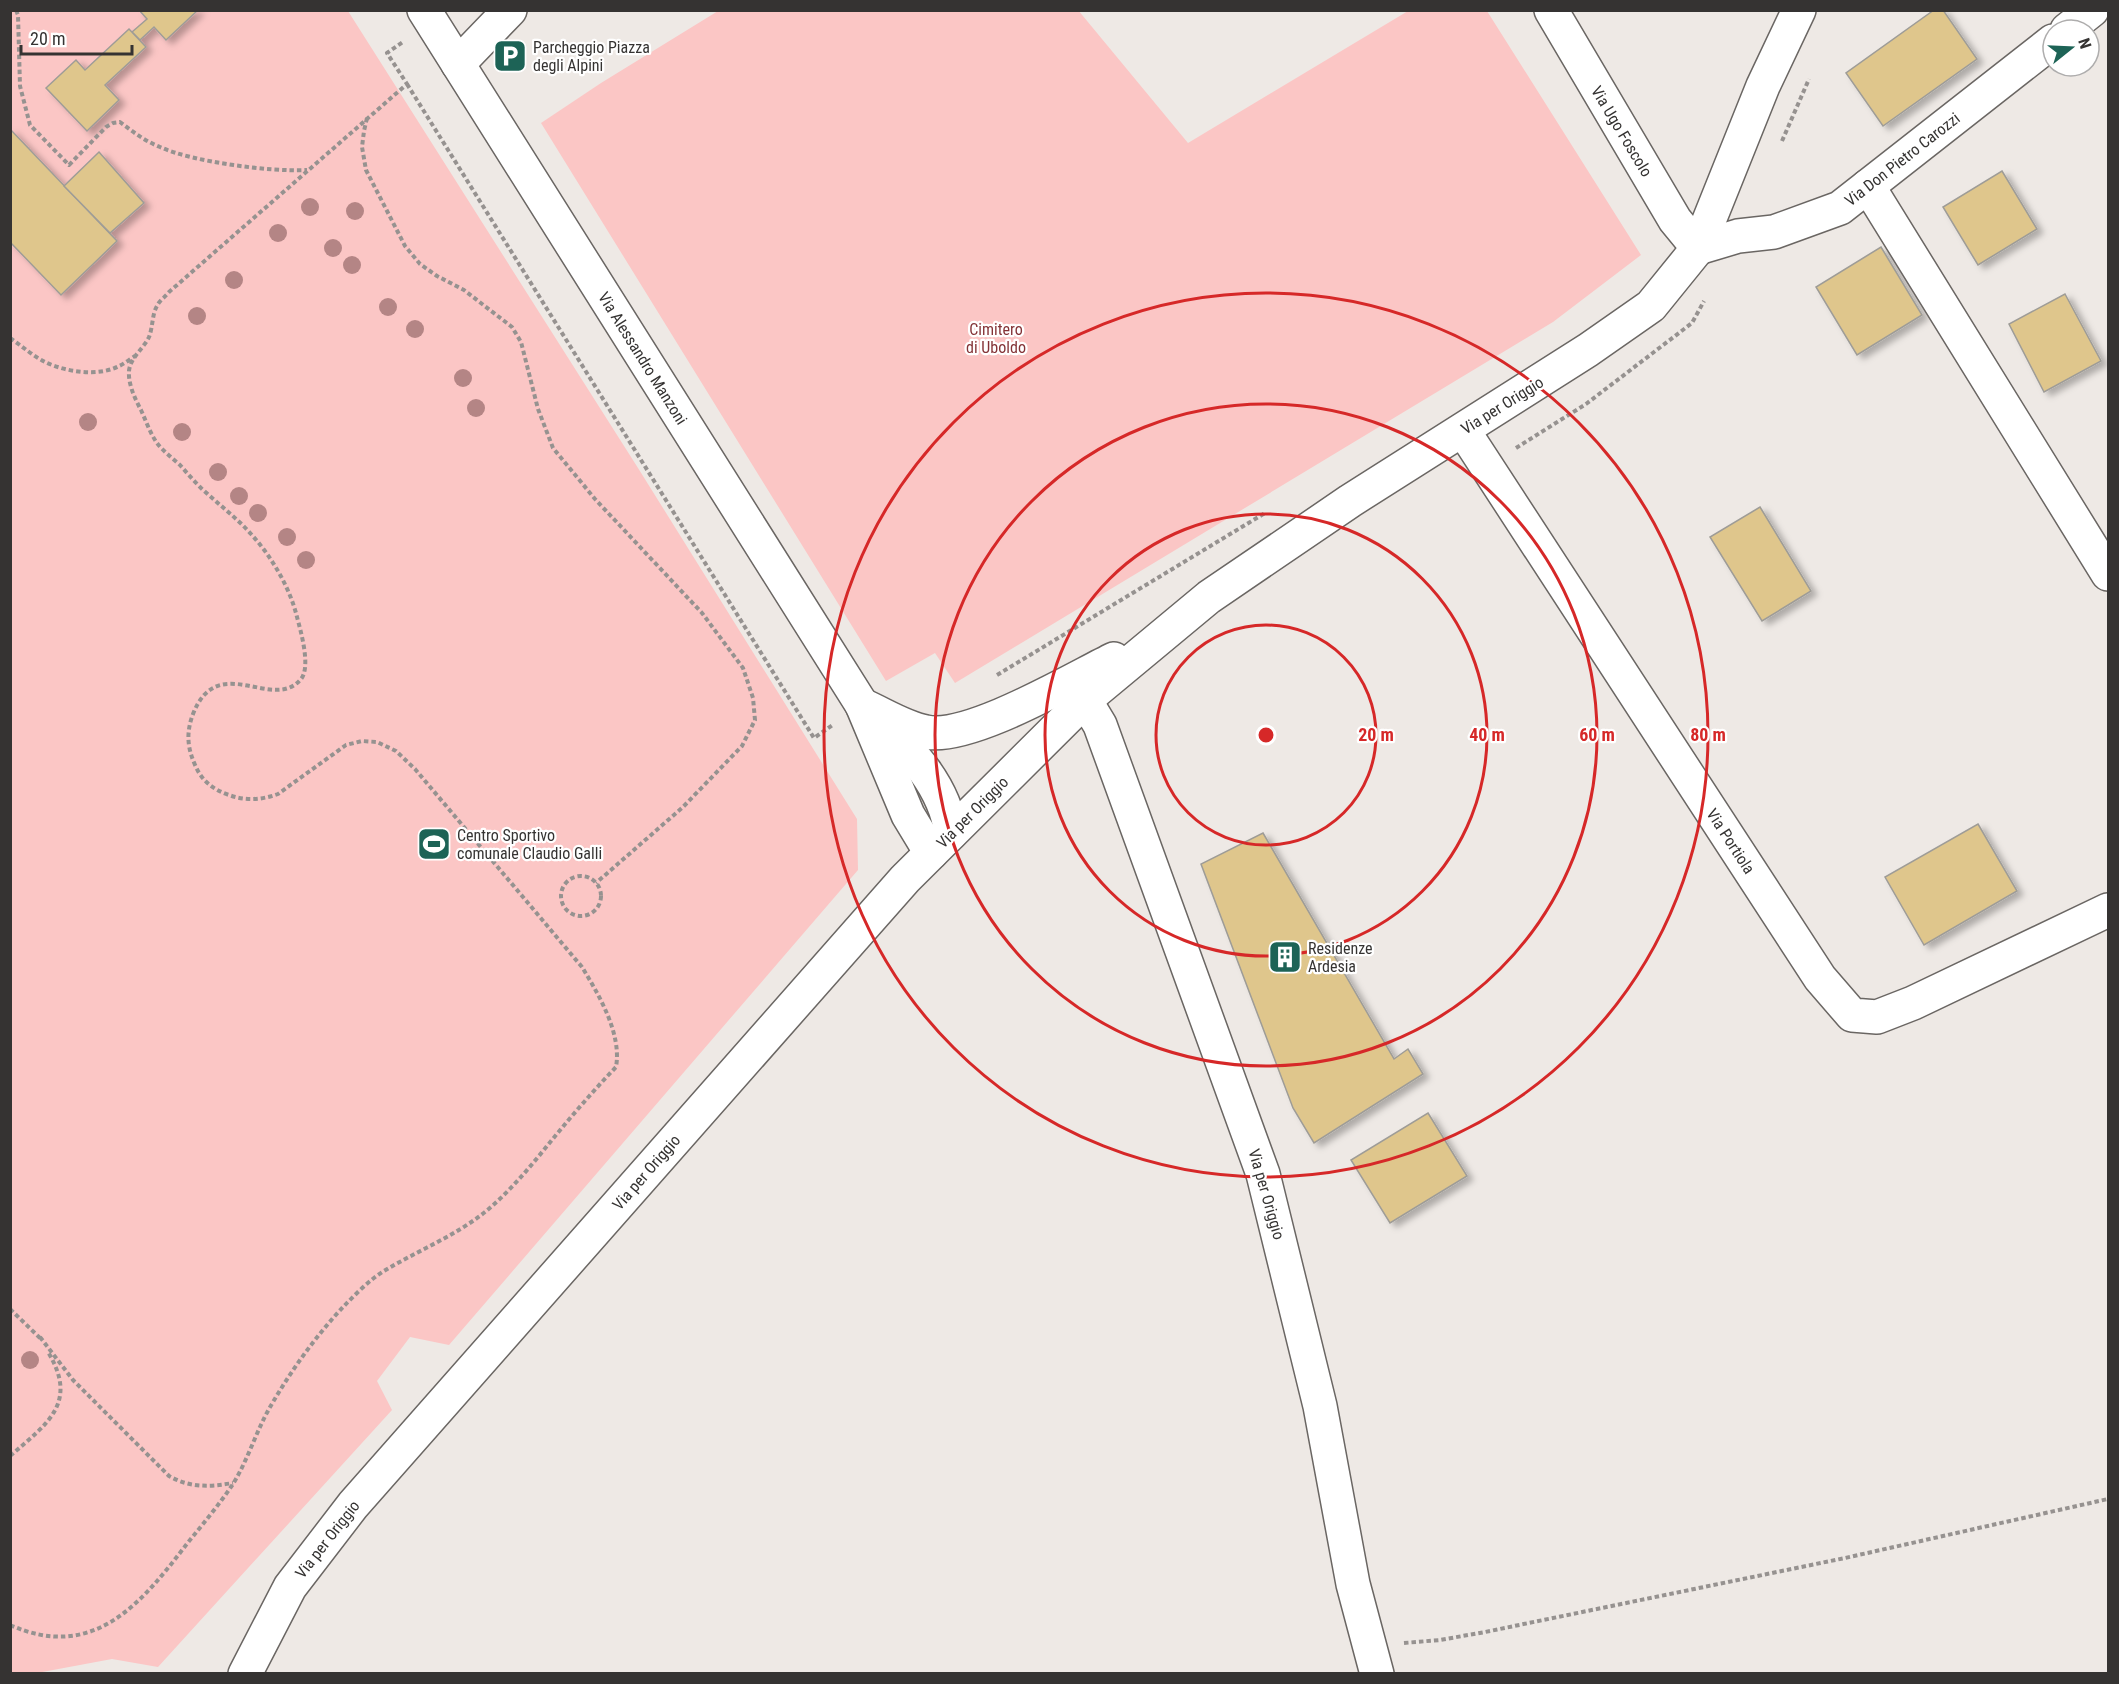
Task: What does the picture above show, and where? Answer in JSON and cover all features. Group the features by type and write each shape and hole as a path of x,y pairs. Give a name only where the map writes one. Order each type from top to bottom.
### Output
{"street":[{"path":"458,64 510,10"},
{"name":"Via Ugo Foscolo","path":"1551,10 1675,220 1698,248"},
{"name":"Via per Origgio","path":"245,1674 290,1587 353,1505 905,879 1085,700 1218,591 1350,501 1588,350 1651,306 1698,248 1763,86 1799,10"},
{"name":"Via Alessandro Manzoni","path":"428,16 862,705 911,752 927,774 949,815 941,843"},
{"name":"Via Don Pietro Carozzi","path":"1698,248 1738,236 1774,232 1840,208 2041,50"},
{"path":"1868,186 2109,574"},
{"name":"Via Portiola","path":"1462,430 1820,978 1852,1015 1877,1017 1913,1003 2109,910"},
{"path":"862,705 914,729 928,733 946,732 987,722 1162,635"},
{"name":"Via per Origgio","path":"1085,700 1100,725 1263,1174 1320,1406 1353,1584 1373,1662"}],"path":[{"path":"16,10 20,86 30,125 69,165 112,123 120,123 159,147 182,155 273,169 309,170"},
{"path":"428,16 387,53 814,738 825,730"},
{"path":"1780,146 1811,73"},
{"path":"10,338 46,363 90,372 119,367 135,356 145,345 151,333 156,307 169,292 407,84"},
{"path":"368,117 362,147 366,170 405,246 420,264 464,290 512,327 521,342 538,409 553,448 595,499 702,613 743,668 753,698 755,720 742,746 683,807 596,883"},
{"path":"1486,466 1586,404 1692,323 1708,294"},
{"path":"10,1625 55,1636 76,1635 93,1630 122,1616 162,1577 233,1484 264,1418 298,1361 344,1307 381,1273 484,1213 526,1170 616,1067 618,1054 616,1040 599,995 582,967 415,769 396,751 377,742 362,741 346,745 278,794 267,798 249,799 220,792 206,783 196,769 189,750 188,735 199,700 221,684 253,685 271,690 293,686 303,677 307,663 297,616 270,559 236,518 200,487 157,443 131,384 129,370 135,356"},
{"path":"990,679 1269,510"},
{"path":"585,876 596,883 601,895 597,908 592,912 579,916 563,906 561,893 563,887 572,878 585,876"},
{"path":"10,1308 40,1337 73,1380 169,1476 183,1484 205,1486 233,1484"},
{"path":"10,1456 42,1428 56,1410 61,1396 60,1377 40,1337"},
{"path":"1373,1662 1406,1642 1440,1640 1485,1632 1845,1558 2109,1499"}],"green space":[{"name":"Cimitero di Uboldo","path":"1078,10 1188,143 1408,11 1487,11 1641,255 1553,322 955,683 935,653 886,681 541,123 718,11"},
{"name":"Centro Sportivo comunale Claudio Galli","path":"11,11 348,11 857,819 858,870 449,1345 410,1337 377,1381 392,1410 158,1667 112,1659 37,1673 11,1674"}],"building":[{"path":"139,10 198,10 166,40 154,27 140,40 132,32 147,19"},
{"path":"1934,10 1943,10 1977,59 1883,126 1846,73"},
{"path":"129,29 146,47 105,85 119,100 87,131 46,88 76,60 85,70"},
{"path":"10,129 117,241 61,295 10,242"},
{"path":"99,152 144,203 110,233 64,186"},
{"path":"2002,171 2037,229 1978,265 1943,207"},
{"path":"1881,247 1922,315 1857,355 1816,287"},
{"path":"2065,294 2101,361 2044,392 2009,324"},
{"path":"1760,507 1811,591 1762,621 1710,537"},
{"path":"1978,824 2017,891 1924,945 1885,877"},
{"name":"Residenze Ardesia","path":"1263,833 1394,1059 1408,1049 1423,1074 1314,1143 1293,1108 1201,864"},
{"path":"1428,1113 1467,1176 1390,1223 1351,1160"}],"place":[{"name":"Parcheggio Piazza degli Alpini","path":"510,56"},
{"name":"Centro Sportivo comunale Claudio Galli","path":"434,844"},
{"name":"Residenze Ardesia","path":"1285,957"}]}
